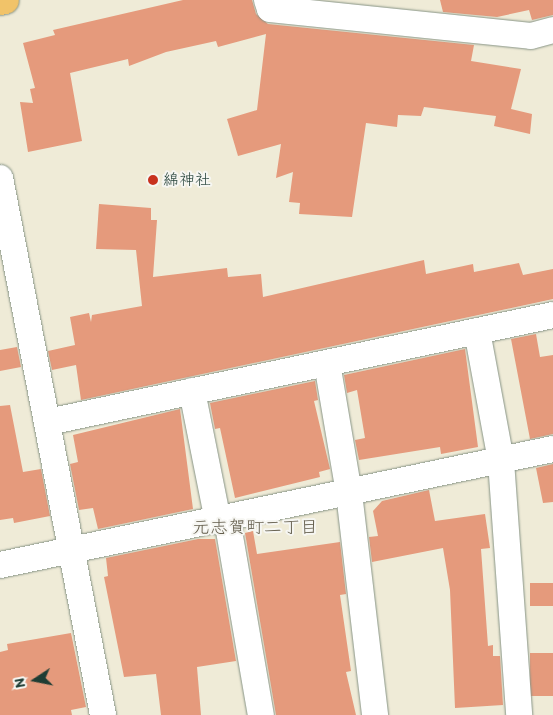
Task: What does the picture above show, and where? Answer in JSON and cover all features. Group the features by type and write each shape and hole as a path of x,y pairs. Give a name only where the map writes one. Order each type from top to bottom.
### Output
{"highway":[{"path":"0,2 5,0"}],"street":[{"path":"267,0 270,9 289,11 531,36 553,30"},
{"path":"1,189 48,422 103,715"},
{"path":"48,422 553,316"},
{"path":"477,331 501,461 519,715"},
{"path":"326,363 349,493 375,715"},
{"path":"192,391 222,520 261,715"},
{"path":"0,565 222,520 553,449"}],"building":[{"path":"183,0 252,0 256,14 268,24 474,45 471,61 521,69 511,109 532,114 530,134 494,126 496,116 424,107 421,116 398,115 397,127 366,123 352,217 299,214 300,203 289,202 293,172 276,178 281,144 238,156 227,119 257,110 266,34 218,47 216,41 166,52 129,66 128,59 70,73 82,141 28,152 20,102 33,103 30,89 35,88 23,43 55,35 53,30"},
{"path":"440,0 553,0 553,15 532,20 529,10 497,17 443,12"},
{"path":"99,204 151,208 151,220 157,220 153,277 227,268 228,277 261,274 263,297 424,260 426,274 473,264 474,272 519,263 523,275 553,269 553,299 81,400 76,365 52,370 48,351 75,345 70,317 89,313 91,322 92,315 142,306 136,250 96,249"},
{"path":"536,334 540,357 553,355 553,434 530,439 511,339"},
{"path":"17,347 21,367 0,371 0,350"},
{"path":"465,349 478,447 441,454 440,447 359,460 355,440 365,438 357,390 347,393 344,375"},
{"path":"315,381 318,400 314,401 330,469 319,472 320,477 235,498 220,428 215,429 210,403"},
{"path":"10,405 23,472 41,469 50,516 14,523 13,518 0,520 0,406"},
{"path":"180,409 193,509 98,529 93,508 79,510 70,464 78,462 73,435"},
{"path":"553,464 553,502 543,503 536,468"},
{"path":"429,490 435,521 485,514 490,548 481,549 488,646 493,645 493,656 500,656 503,705 455,708 450,590 443,548 372,562 369,537 378,536 373,511 382,501"},
{"path":"253,531 257,554 340,542 346,594 340,595 351,671 346,672 356,715 276,715 245,533"},
{"path":"198,539 215,539 236,661 197,667 201,715 161,715 156,674 124,677 104,577 108,576 106,558"},
{"path":"530,583 553,583 553,606 530,606"},
{"path":"71,633 86,707 71,710 72,715 0,715 0,652 8,650 7,644"},
{"path":"530,653 553,653 553,696 530,696"}],"place":[{"name":"綿神社","path":"153,180"}],"district":[{"name":"元志賀町二丁目","path":"255,527"}]}
